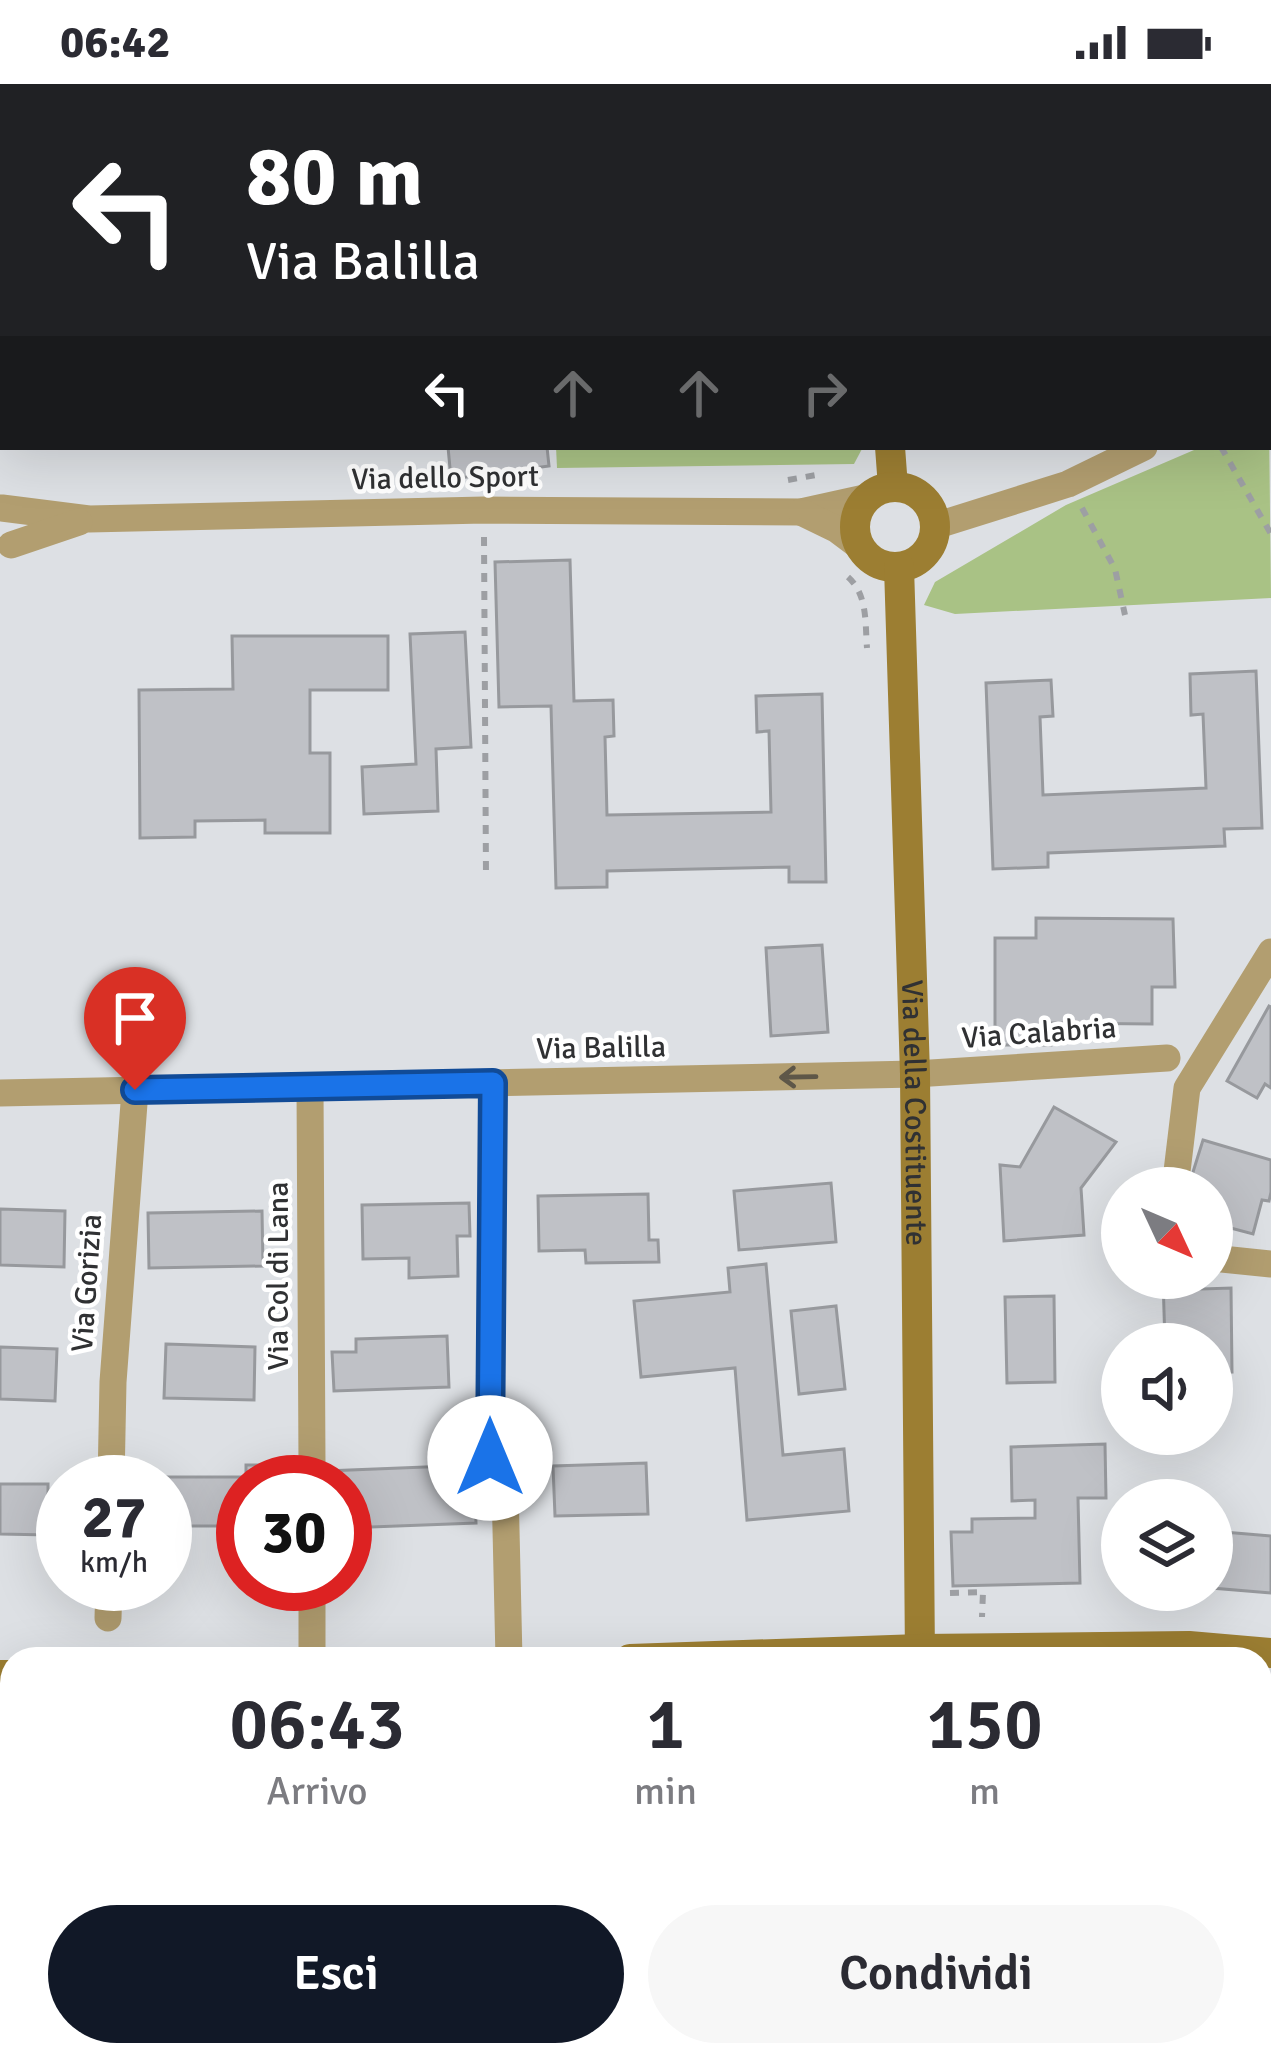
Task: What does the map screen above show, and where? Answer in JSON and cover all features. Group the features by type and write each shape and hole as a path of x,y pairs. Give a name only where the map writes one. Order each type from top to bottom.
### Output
{"street":[{"path":"881,492 889,450"},
{"path":"935,526 1068,484 1138,450"},
{"path":"881,492 917,494 926,502 935,526 927,551 899,567 868,557 855,534 860,508 881,492"},
{"name":"Via dello Sport","path":"1,507 89,519 484,509 787,511 881,492"},
{"path":"1,507 12,532 6,557"},
{"name":"Via dello Sport","path":"787,511 836,530 860,547"},
{"name":"Via dello Sport","path":"6,557 89,519"},
{"name":"Via della Costituente","path":"899,567 915,1074 920,1647"},
{"path":"1178,1167 1187,1088 1271,952"},
{"name":"Via Calabria","path":"915,1074 1166,1058"},
{"name":"Via Balilla","path":"0,1093 915,1074"},
{"path":"490,1458 493,1083"},
{"name":"Via Col di Lana","path":"310,1087 312,1455"},
{"name":"Via Gorizia","path":"112,1455 135,1090"},
{"path":"1233,1260 1271,1264"},
{"path":"505,1486 509,1647"},
{"path":"108,1611 108,1618"},
{"path":"312,1611 312,1647"},
{"path":"1086,1647 1202,1647"}],"path":[{"path":"1222,450 1271,534"},
{"path":"787,511 775,482 816,475"},
{"path":"1068,484 1115,569 1125,615"},
{"path":"484,509 486,876"},
{"path":"846,575 855,582 864,604 867,652"},
{"path":"919,1594 983,1592 981,1647"}],"green space":[{"path":"556,450 861,450 854,464 557,468"},
{"path":"1194,450 1269,450 1271,598 955,614 924,605 935,582 1066,505"}],"building":[{"path":"448,450 547,450 549,466 451,479"},
{"path":"570,560 574,701 613,700 614,736 605,737 607,815 771,812 769,731 757,732 756,696 822,694 826,882 789,882 789,867 607,871 607,887 556,888 551,706 499,707 495,562"},
{"path":"465,632 471,747 436,749 438,811 364,814 362,767 416,764 410,634"},
{"path":"232,636 388,636 388,690 310,690 310,753 330,753 330,833 265,833 265,820 195,821 195,837 140,838 139,690 233,689"},
{"path":"1256,671 1262,828 1224,829 1225,846 1048,853 1048,867 993,869 986,683 1051,680 1053,716 1040,717 1043,795 1206,788 1203,714 1191,715 1190,674"},
{"path":"1036,918 1173,919 1175,987 1152,987 1152,1024 1051,1023 1051,1045 995,1045 995,938 1036,938"},
{"path":"822,945 828,1032 771,1036 766,948"},
{"path":"1269,1006 1271,1088 1265,1084 1257,1098 1227,1081"},
{"path":"1054,1107 1116,1142 1081,1188 1084,1235 1004,1241 1000,1165 1020,1167"},
{"path":"1203,1140 1271,1160 1269,1201 1262,1200 1253,1234 1233,1229 1233,1167 1195,1167"},
{"path":"831,1183 836,1242 739,1250 734,1191"},
{"path":"648,1194 649,1240 658,1240 659,1262 586,1263 585,1250 539,1251 538,1196"},
{"path":"469,1203 470,1236 457,1236 458,1276 409,1278 409,1258 363,1259 362,1205"},
{"path":"0,1209 65,1211 64,1267 0,1265"},
{"path":"262,1211 263,1266 149,1268 148,1213"},
{"path":"766,1264 783,1455 844,1449 849,1511 747,1520 735,1368 641,1377 634,1301 730,1292 728,1268"},
{"path":"1054,1296 1055,1382 1007,1383 1005,1297"},
{"path":"1164,1299 1231,1299 1231,1323 1164,1323"},
{"path":"836,1306 845,1389 799,1394 791,1311"},
{"path":"447,1336 449,1387 334,1391 332,1352 356,1352 356,1339"},
{"path":"166,1344 255,1347 254,1400 164,1398"},
{"path":"0,1347 57,1349 55,1401 0,1399"},
{"path":"1101,1444 1106,1479 1101,1479 1101,1498 1078,1498 1080,1583 953,1586 951,1532 972,1532 972,1519 1035,1518 1035,1500 1012,1501 1011,1447"},
{"path":"646,1463 648,1514 555,1516 553,1466"},
{"path":"474,1465 476,1523 372,1527 372,1469"},
{"path":"192,1477 216,1477 216,1526 192,1526"},
{"path":"0,1484 36,1484 36,1535 0,1534"},
{"path":"1233,1533 1271,1536 1271,1593 1233,1590"}],"route":[{"path":"135,1090 493,1083 490,1458"}]}
